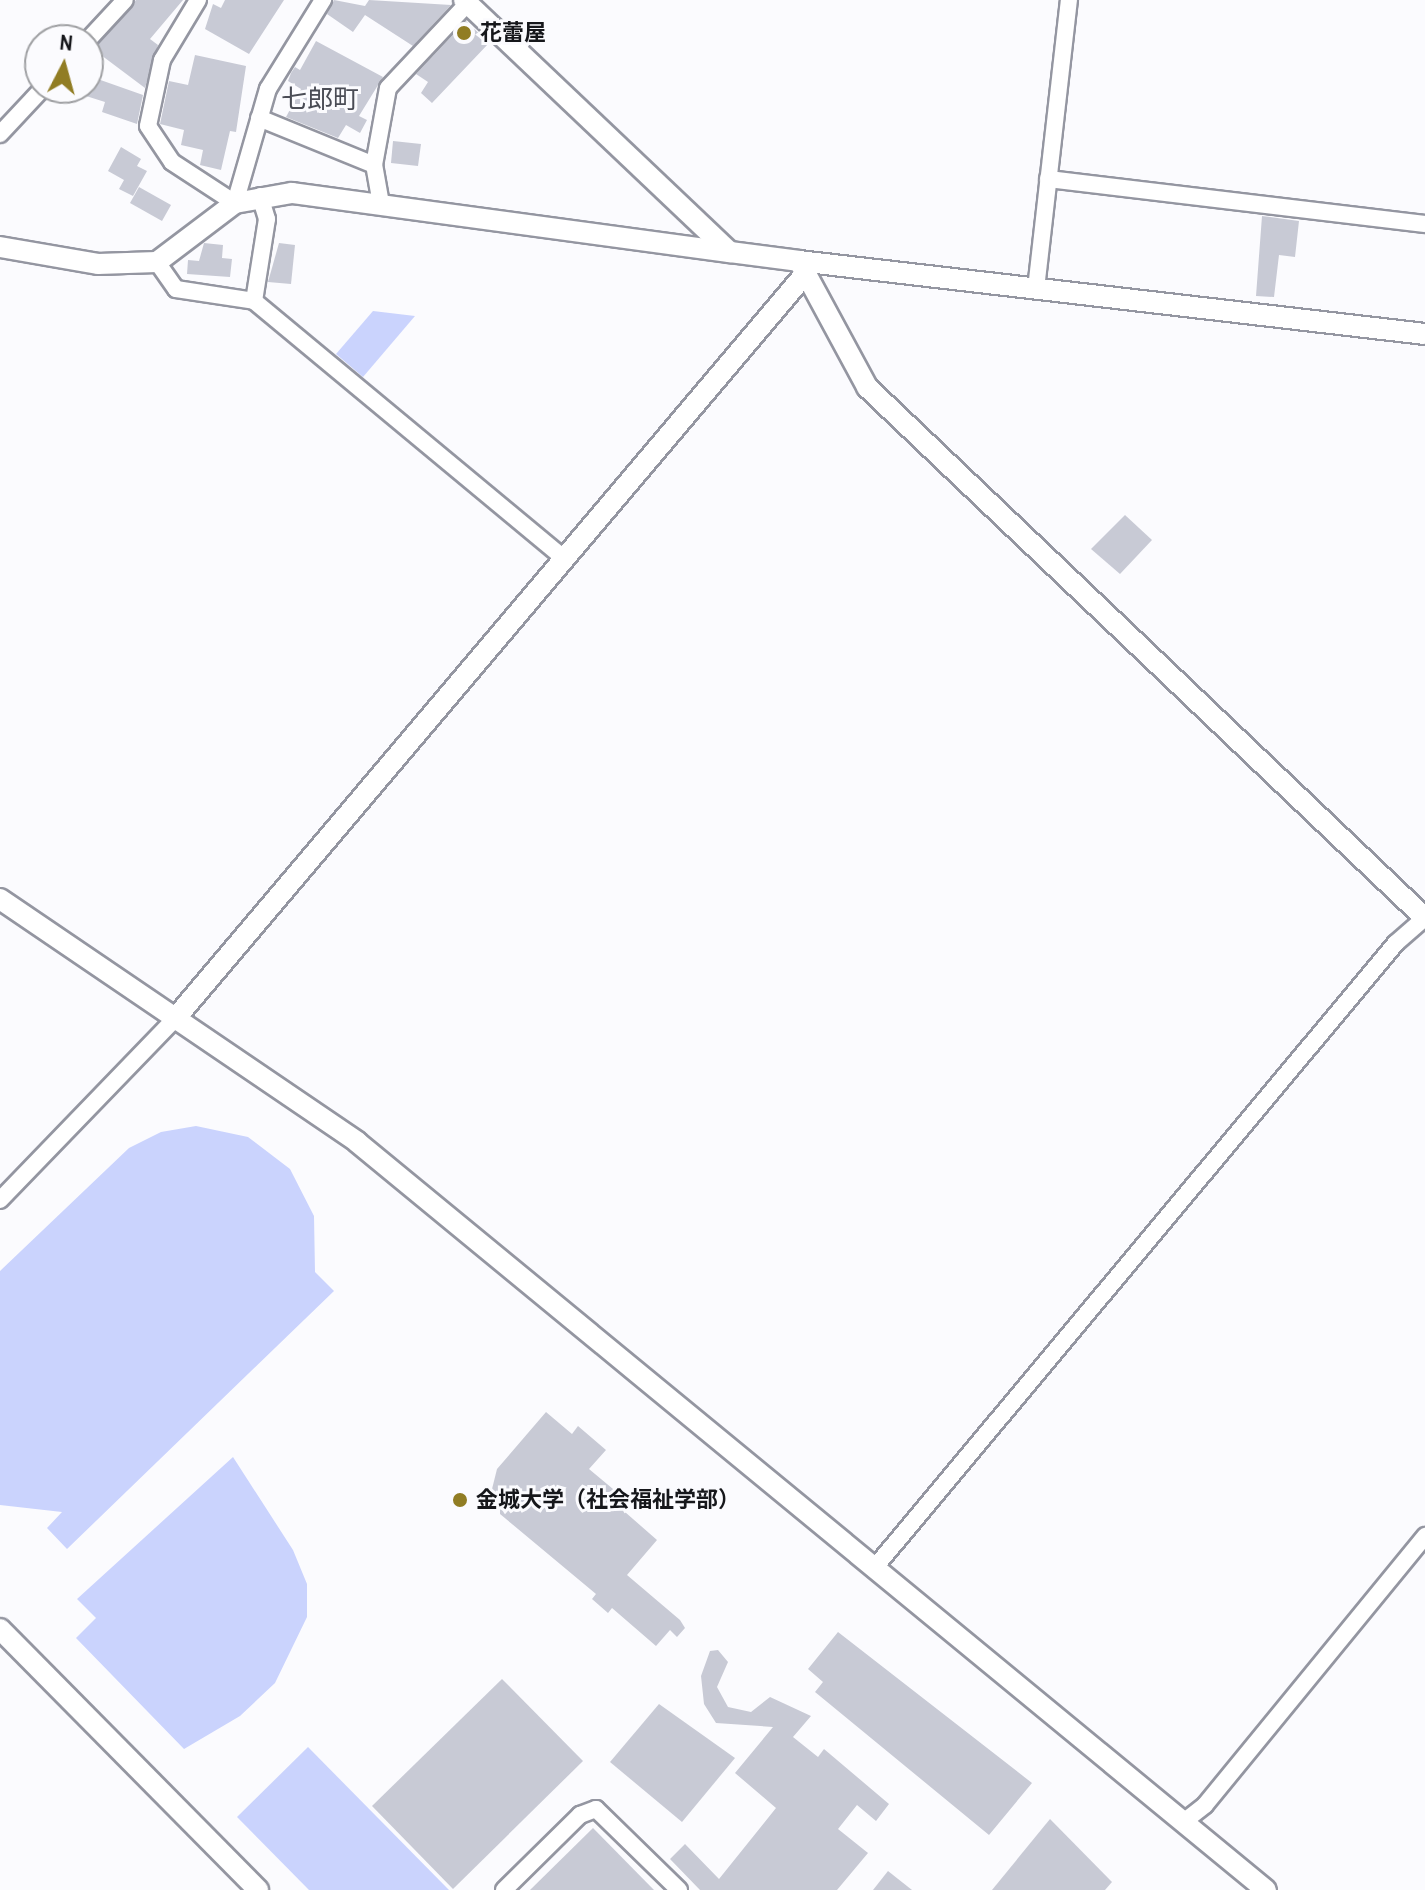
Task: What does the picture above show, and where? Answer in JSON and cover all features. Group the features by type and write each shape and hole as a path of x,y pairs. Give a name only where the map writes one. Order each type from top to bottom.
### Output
{"street":[{"path":"103,24 125,0"},
{"path":"198,0 162,60 148,126 172,162 235,203"},
{"path":"235,203 259,118 285,55 323,0"},
{"path":"1036,289 1069,0"},
{"path":"381,204 374,165 391,82 466,2 730,252"},
{"path":"0,134 28,104"},
{"path":"259,118 374,165"},
{"path":"1048,179 1425,224"},
{"path":"0,247 98,264 157,262 235,203 260,196 292,193 730,252 802,267 1036,289 1425,334"},
{"path":"254,301 267,219 260,196"},
{"path":"157,262 176,289 254,301 565,559"},
{"path":"0,1200 174,1020 565,559 802,267"},
{"path":"802,267 867,387 1425,918 1396,943 876,1566"},
{"path":"0,899 357,1142 1186,1820 1266,1890"},
{"path":"1186,1820 1205,1805 1425,1536"},
{"path":"0,1629 258,1890"},
{"path":"504,1890 580,1815 596,1809 679,1890"}],"shaded area":[{"path":"373,311 415,316 363,377 336,354"},
{"path":"196,1126 248,1137 290,1169 314,1216 315,1272 334,1291 67,1549 47,1528 62,1512 0,1505 0,1271 129,1148 161,1132"},
{"path":"233,1457 293,1550 307,1584 307,1617 275,1683 240,1716 184,1749 76,1638 96,1618 77,1599"},
{"path":"308,1747 449,1890 309,1890 237,1817"}],"building":[{"path":"136,0 183,0 150,39 158,45 145,88 104,57 104,36"},
{"path":"225,0 284,0 249,54 205,29 213,4 221,8"},
{"path":"334,0 365,6 369,0 451,5 413,46 365,15 353,32 327,14"},
{"path":"466,21 489,43 432,103 421,93 428,82 416,74"},
{"path":"316,41 383,77 359,116 367,120 360,133 346,125 338,138 286,117 301,89 288,81 291,73 295,67 300,70"},
{"path":"195,55 246,66 236,132 230,131 221,170 200,165 203,150 181,145 184,130 160,124 169,81 188,85"},
{"path":"104,81 143,95 137,124 102,112"},
{"path":"393,141 421,144 418,166 391,163"},
{"path":"121,147 141,159 137,166 147,171 133,196 119,189 124,180 108,171"},
{"path":"139,187 171,205 162,221 130,203"},
{"path":"1262,216 1299,221 1295,257 1279,255 1274,297 1256,296"},
{"path":"204,243 223,245 222,258 232,259 230,277 187,274 188,260 199,261"},
{"path":"279,243 295,245 291,284 268,282"},
{"path":"1125,515 1152,540 1120,574 1091,549"},
{"path":"546,1412 572,1434 578,1426 606,1450 589,1469 631,1504 625,1512 657,1540 627,1575 680,1620 685,1628 677,1637 670,1630 656,1646 612,1608 608,1613 592,1599 596,1594 500,1514 500,1502 490,1497 497,1469"},
{"path":"838,1632 1032,1783 989,1835 815,1692 823,1682 808,1669"},
{"path":"718,1650 728,1662 717,1687 728,1707 751,1712 770,1697 811,1716 793,1737 818,1757 824,1749 889,1804 876,1821 857,1805 838,1829 868,1853 837,1890 700,1890 670,1859 685,1844 719,1879 776,1808 735,1773 773,1727 716,1723 704,1704 701,1676 710,1651"},
{"path":"502,1679 583,1761 453,1889 372,1806"},
{"path":"659,1704 735,1758 682,1822 610,1762"},
{"path":"1050,1819 1112,1882 1105,1890 992,1890"},
{"path":"593,1828 654,1890 530,1890"},
{"path":"888,1871 912,1890 873,1890"}],"place":[{"name":"花蕾屋","path":"464,33"},
{"name":"金城大学（社会福祉学部）","path":"460,1500"}],"district":[{"name":"七郎町","path":"320,99"}]}
